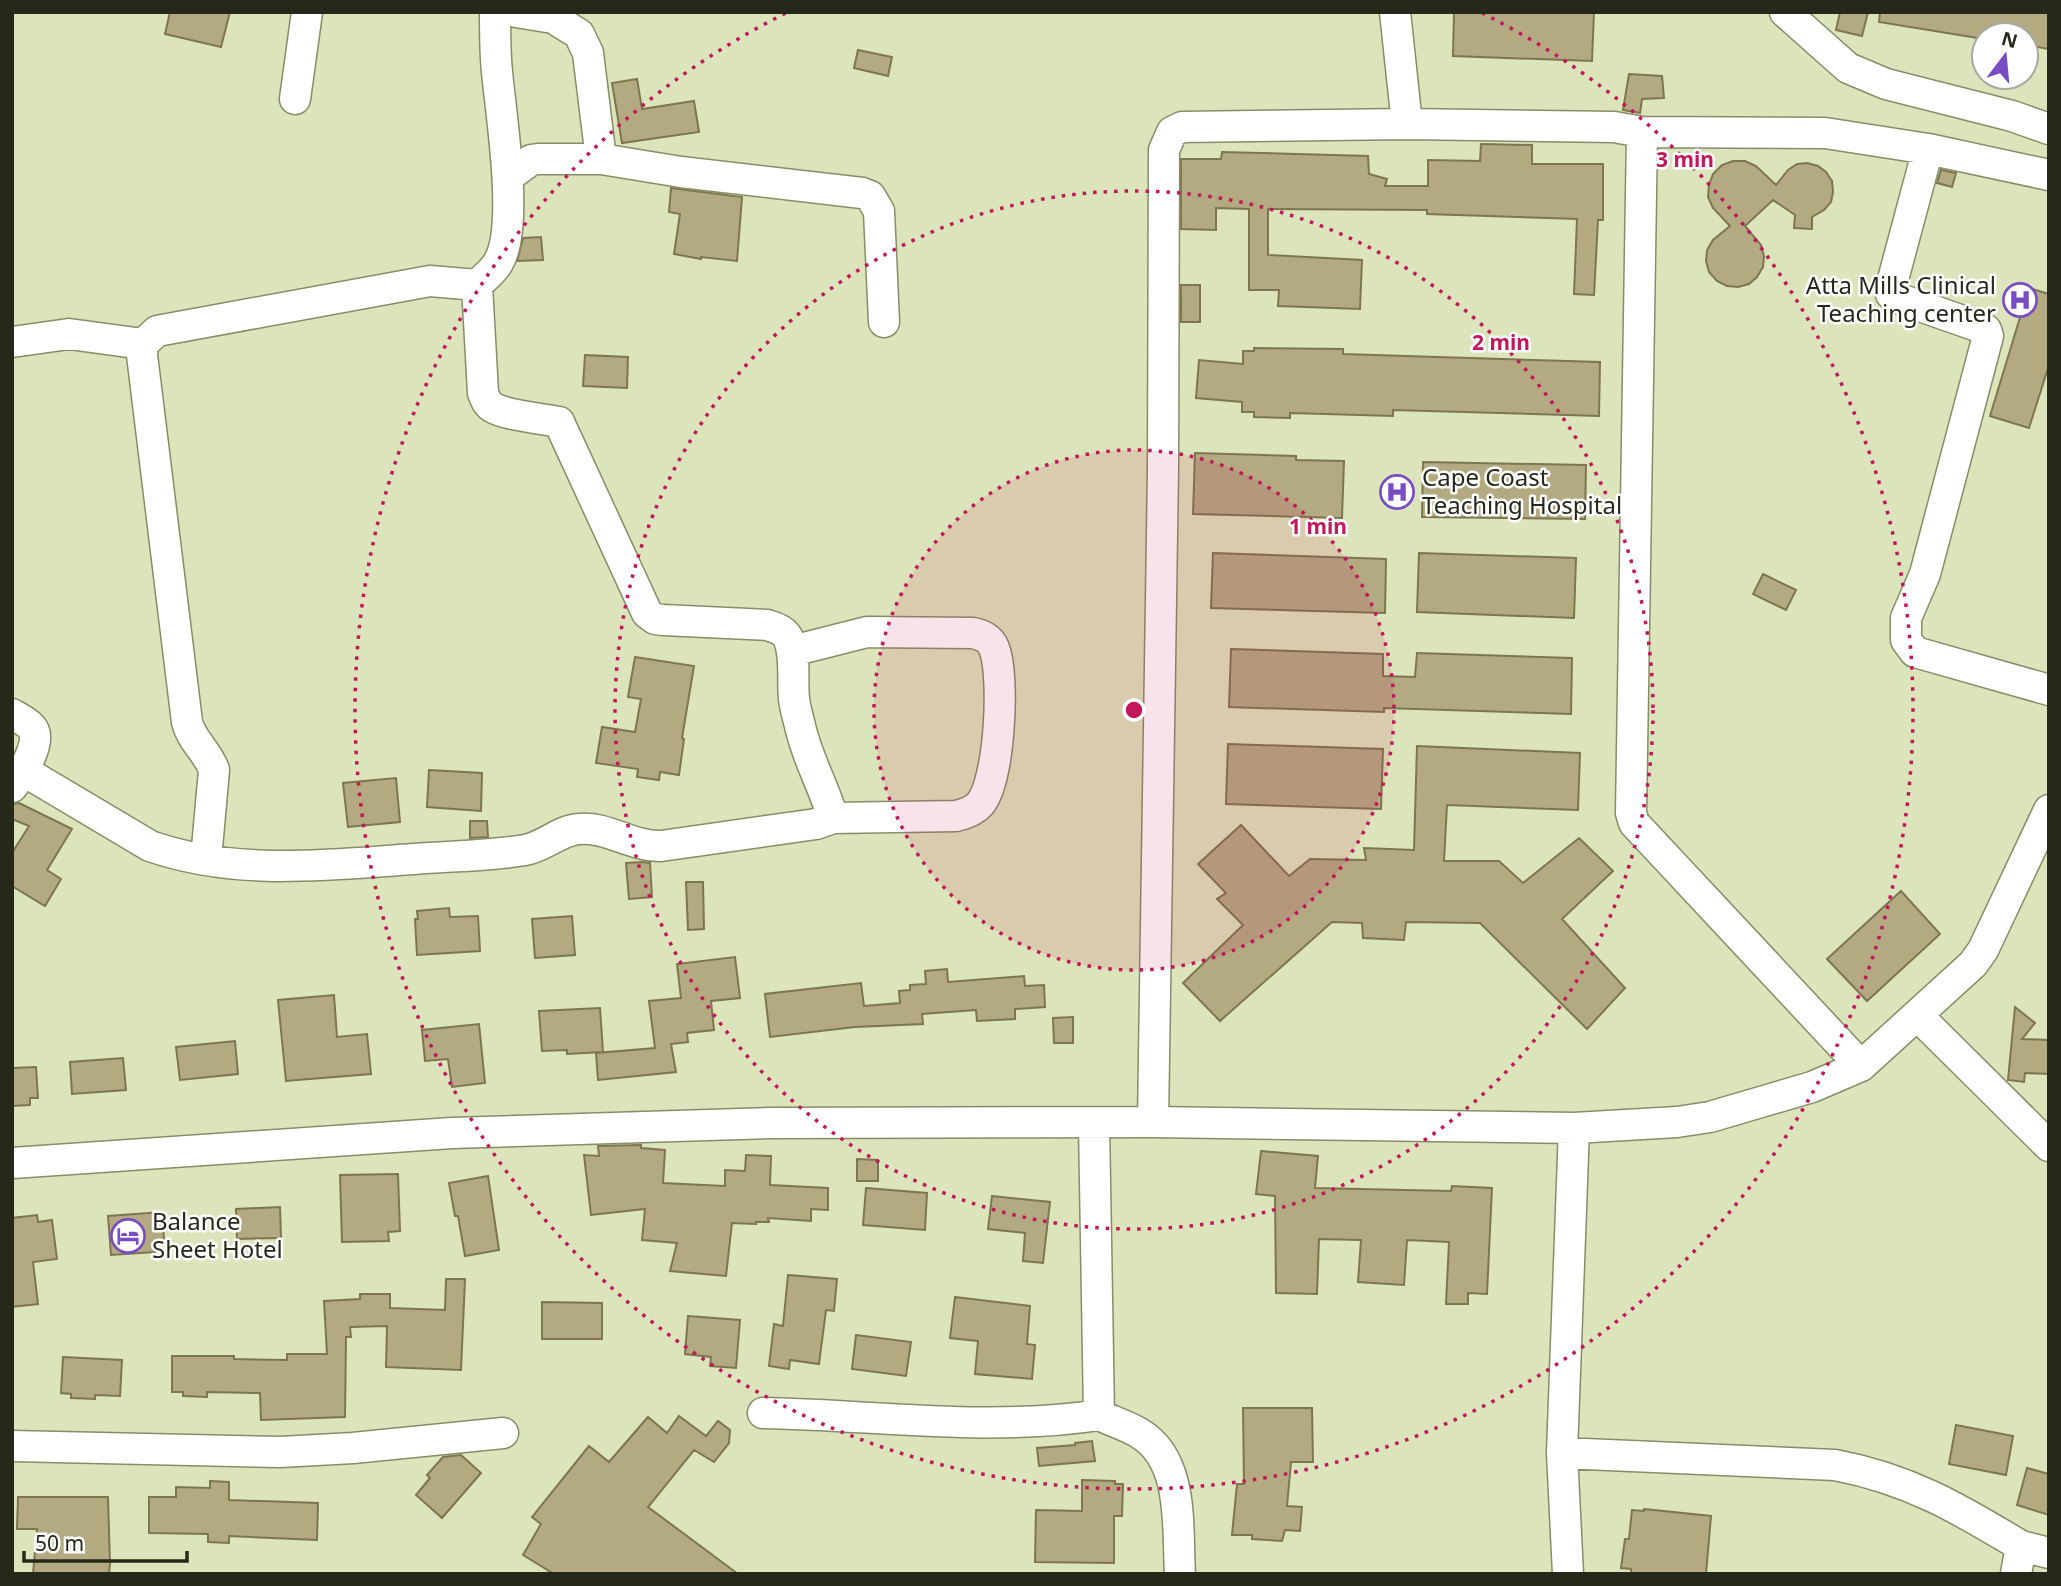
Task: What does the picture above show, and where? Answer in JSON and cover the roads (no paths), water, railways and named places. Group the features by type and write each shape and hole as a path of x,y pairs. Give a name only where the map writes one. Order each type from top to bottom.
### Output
{"street":[{"path":"295,99 307,12"},
{"path":"206,859 214,770 211,761 189,730 187,722 142,355 143,344 157,331 430,281 477,285 494,270 500,260 506,237 508,177 497,69 495,12"},
{"path":"516,12 553,18 579,34 588,53 601,159"},
{"path":"1395,12 1407,124"},
{"path":"1785,12 1848,68 1886,83 2012,116 2049,129"},
{"path":"2000,164 2012,116"},
{"path":"1153,1122 1163,468 1164,150 1172,132 1182,127 1407,124 1615,127 1642,132 1809,132 1928,149 2049,175"},
{"path":"1642,132 1630,813 1634,823 1861,1066"},
{"path":"1928,149 1891,294 1980,327 1986,330 1987,336 1925,573 1906,618 1906,640 1915,652 2049,690"},
{"path":"508,177 538,159 601,159 681,172 862,192 870,196 879,211 884,322"},
{"path":"477,285 483,393 486,401 491,407 502,411 559,422 647,612 655,619 663,620 768,625 788,636 792,651 794,699 800,727 833,818"},
{"path":"12,342 69,334 143,344"},
{"path":"12,714 35,732 36,740 18,779 150,846 173,854 251,867 293,868 527,850 571,830 583,828 647,847 662,846 816,824 833,818 956,816 969,813 980,805 985,797 999,744 997,659 993,645 984,636 973,633 867,632 792,651"},
{"path":"12,1163 466,1132 771,1123 1153,1122 1574,1128 1677,1122 1710,1117 1812,1087 1861,1066 1973,964 1983,950 2049,810"},
{"path":"1917,1015 2049,1146"},
{"path":"1094,1123 1099,1415"},
{"path":"1568,1574 1562,1453 1574,1128"},
{"path":"762,1413 827,1414 880,1420 1026,1422 1053,1422 1099,1415 1140,1433 1155,1446 1167,1465 1175,1488 1180,1574"},
{"path":"12,1446 280,1452 353,1448 503,1433"},
{"path":"1562,1453 1835,1465 1863,1470 1950,1503 2029,1558"}],"place":[{"name":"Atta Mills Clinical Teaching center","path":"2020,300"},
{"name":"Cape Coast Teaching Hospital","path":"1397,492"},
{"name":"Balance Sheet Hotel","path":"128,1236"}]}
